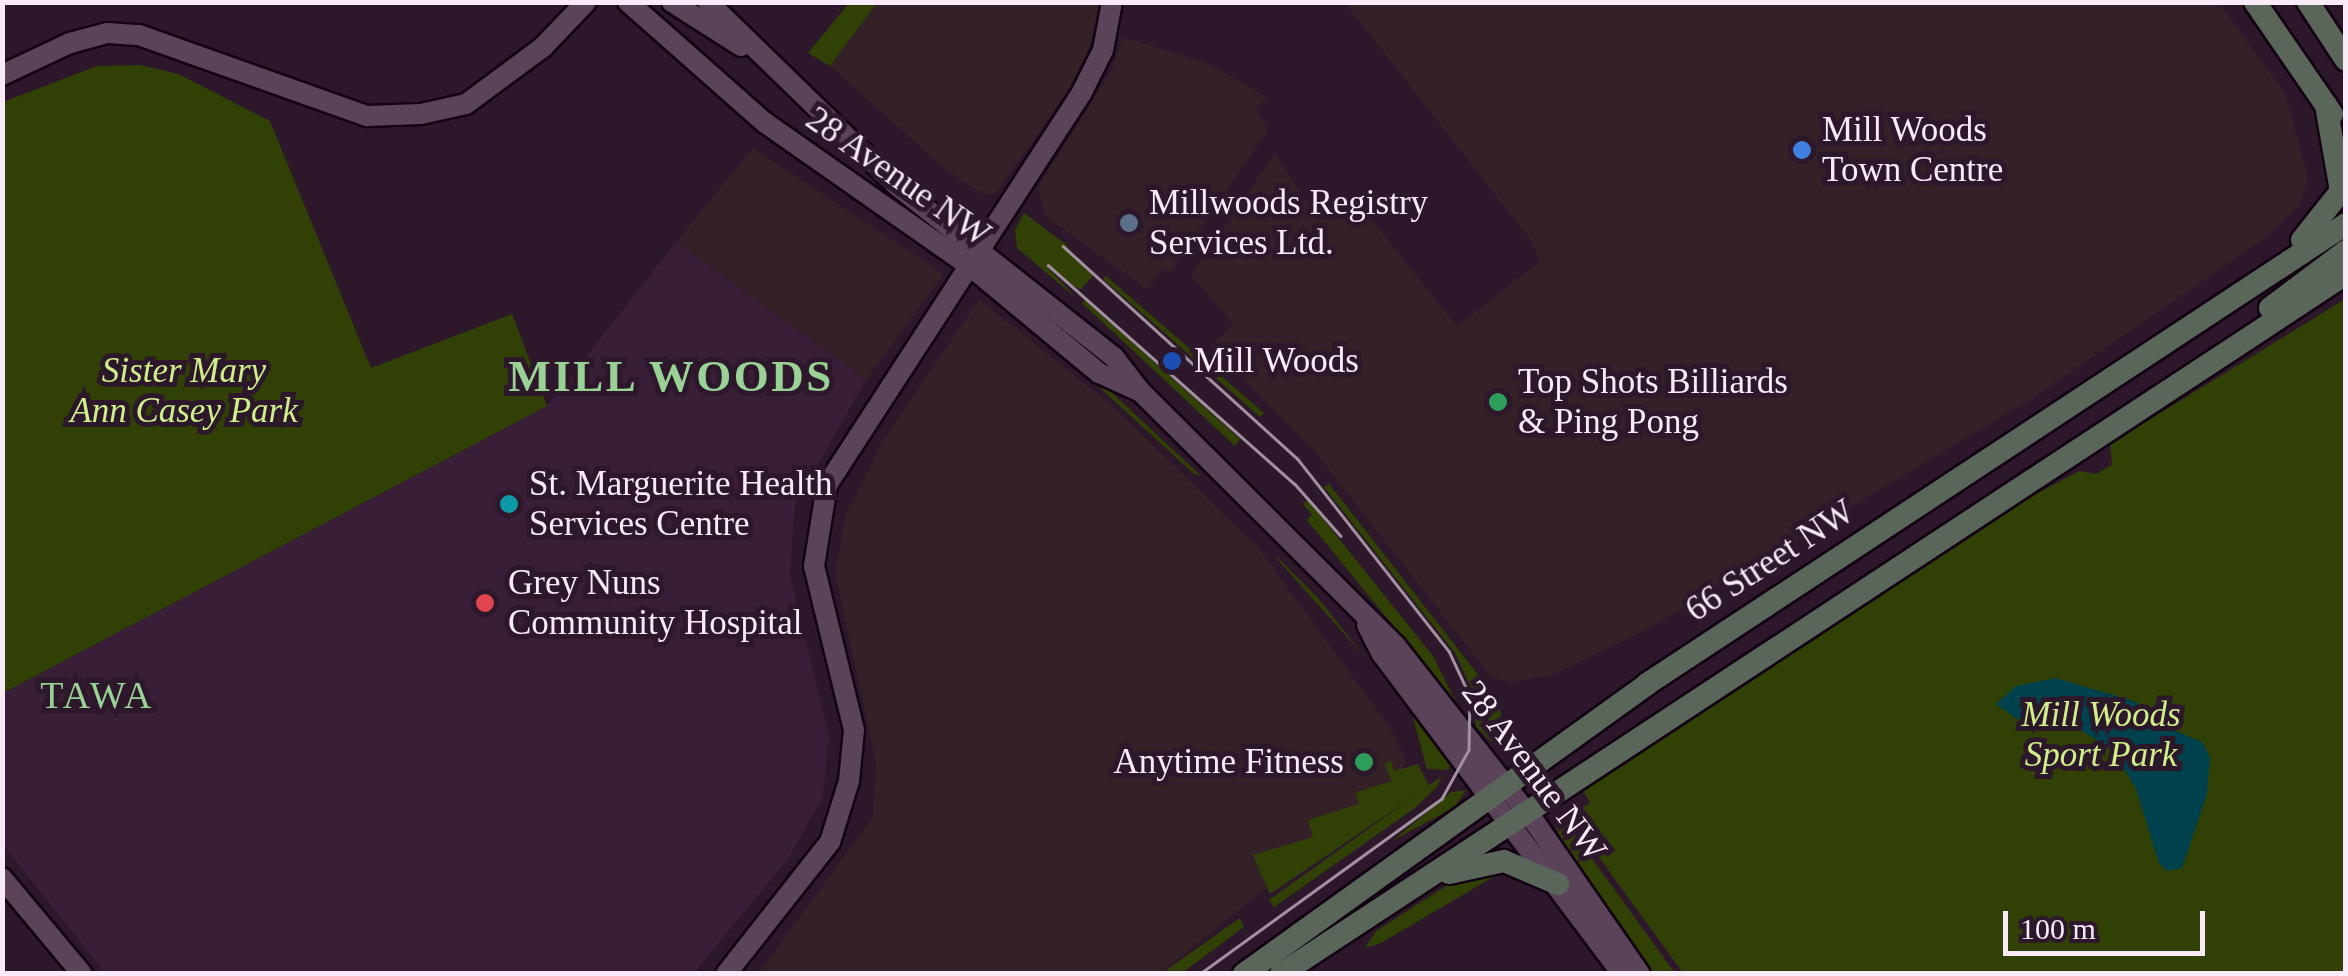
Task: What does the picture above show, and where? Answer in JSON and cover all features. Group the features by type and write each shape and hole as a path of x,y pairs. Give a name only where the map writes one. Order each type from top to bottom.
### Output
{"main road":[{"path":"2255,2 2336,106 2341,191 2316,228 2259,282"},
{"path":"2270,2 2336,106 2346,134"},
{"path":"2308,2 2346,60"},
{"name":"66 Street NW","path":"1508,802 1748,617 2346,224"},
{"path":"2240,345 2258,316 2346,251"},
{"path":"1244,974 1508,802 2240,345 2346,274"},
{"path":"2308,300 2346,288"},
{"path":"1281,974 1426,880 1508,802"},
{"path":"1359,922 1372,902 1508,802"},
{"path":"1426,880 1504,861 1558,884"}],"street":[{"path":"2,75 70,43 108,33 139,35 367,116 421,114 466,104 543,46 586,2"},
{"name":"28 Avenue NW","path":"628,2 764,122 976,258"},
{"path":"672,2 776,68"},
{"name":"28 Avenue NW","path":"708,2 896,185 1100,373 1140,392 1238,482 1364,619 1395,645 1508,802 1640,974"},
{"path":"726,974 830,842 849,781 854,730 814,566 821,500 840,458 976,258 1087,83 1112,2"},
{"name":"28 Avenue NW","path":"1508,802 1558,884 1622,974"},
{"path":"2,878 82,974"}],"shaded area":[{"path":"877,3 1101,3 1083,70 995,194 984,195 947,171 830,66"},
{"path":"1345,3 2219,3 2285,93 2308,177 2300,205 2265,238 2033,398 1646,630 1552,675 1511,682 1492,678 1315,452 1211,346 1233,324 1191,275 1275,153 1319,221 1353,196 1457,326 1539,262 1532,242"},
{"path":"1123,37 1209,64 1267,97 1256,108 1268,130 1170,273 1162,268 1148,290 1046,217 1038,187 1112,69"},
{"path":"753,148 944,274 866,380 676,242"},
{"name":"Grey Nuns Community Hospital","path":"676,242 866,380 795,505 790,576 829,736 823,797 788,859 694,973 105,973 3,845 3,693 547,406"},
{"path":"979,299 1109,403 1258,547 1391,729 1406,761 1392,788 1160,973 758,974 873,817 876,763 835,573 846,514 883,441"}],"green space":[{"path":"849,3 877,3 830,66 808,53"},
{"name":"Sister Mary Ann Casey Park","path":"140,65 178,74 270,121 371,368 512,314 547,406 3,693 3,102 97,66"},
{"path":"1024,213 1100,270 1065,244 1093,276 1080,290 1046,265 1076,298 1017,248 1015,230"},
{"path":"1106,276 1264,413 1260,417 1103,279"},
{"name":"Mill Woods Sport Park","path":"2345,299 2345,973 1683,973 1569,816 1590,803 1584,792 1593,780 2010,508 2079,471 2096,474 2112,465 2110,444"},
{"path":"1085,300 1240,439 1235,446 1082,303"},
{"path":"1062,353 1093,375 1201,476 1193,473"},
{"path":"1329,484 1494,695 1501,714 1498,748 1476,727 1473,692 1455,653 1324,487"},
{"path":"1308,500 1433,656 1457,704 1307,520 1312,515 1303,504"},
{"path":"1276,556 1317,597 1365,657 1278,560"},
{"path":"1377,670 1452,760 1448,770 1427,769 1412,714"},
{"path":"1391,761 1394,771 1418,764 1429,786 1270,894 1253,855 1313,837 1308,820 1359,804 1356,792 1392,781 1384,763"},
{"path":"1442,776 1436,788 1415,808 1274,907 1269,900"},
{"path":"1466,790 1455,807 1392,841 1451,792"},
{"path":"1562,817 1675,973 1648,973 1559,835 1553,819"},
{"path":"1500,873 1381,943 1365,948 1376,931 1446,886"},
{"path":"1240,918 1244,927 1182,973 1162,973"}],"water":[{"path":"2055,678 2137,702 2144,718 2202,742 2210,758 2207,794 2182,868 2167,871 2159,863 2136,789 2114,751 2082,731 2017,719 1996,704 2016,686"}],"tram line":[{"path":"1063,246 1297,458 1449,651 1470,696 1469,750 1442,799 1200,974"},
{"path":"1048,265 1295,484 1341,536"}],"place":[{"name":"Mill Woods Town Centre","path":"1802,150"},
{"name":"Millwoods Registry Services Ltd.","path":"1129,223"},
{"name":"Mill Woods","path":"1172,361"},
{"name":"Top Shots Billiards & Ping Pong","path":"1498,402"},
{"name":"St. Marguerite Health Services Centre","path":"509,504"},
{"name":"Grey Nuns Community Hospital","path":"485,603"},
{"name":"Anytime Fitness","path":"1364,762"}],"district":[{"name":"MILL WOODS","path":"671,377"},
{"name":"TAWA","path":"97,696"}]}
